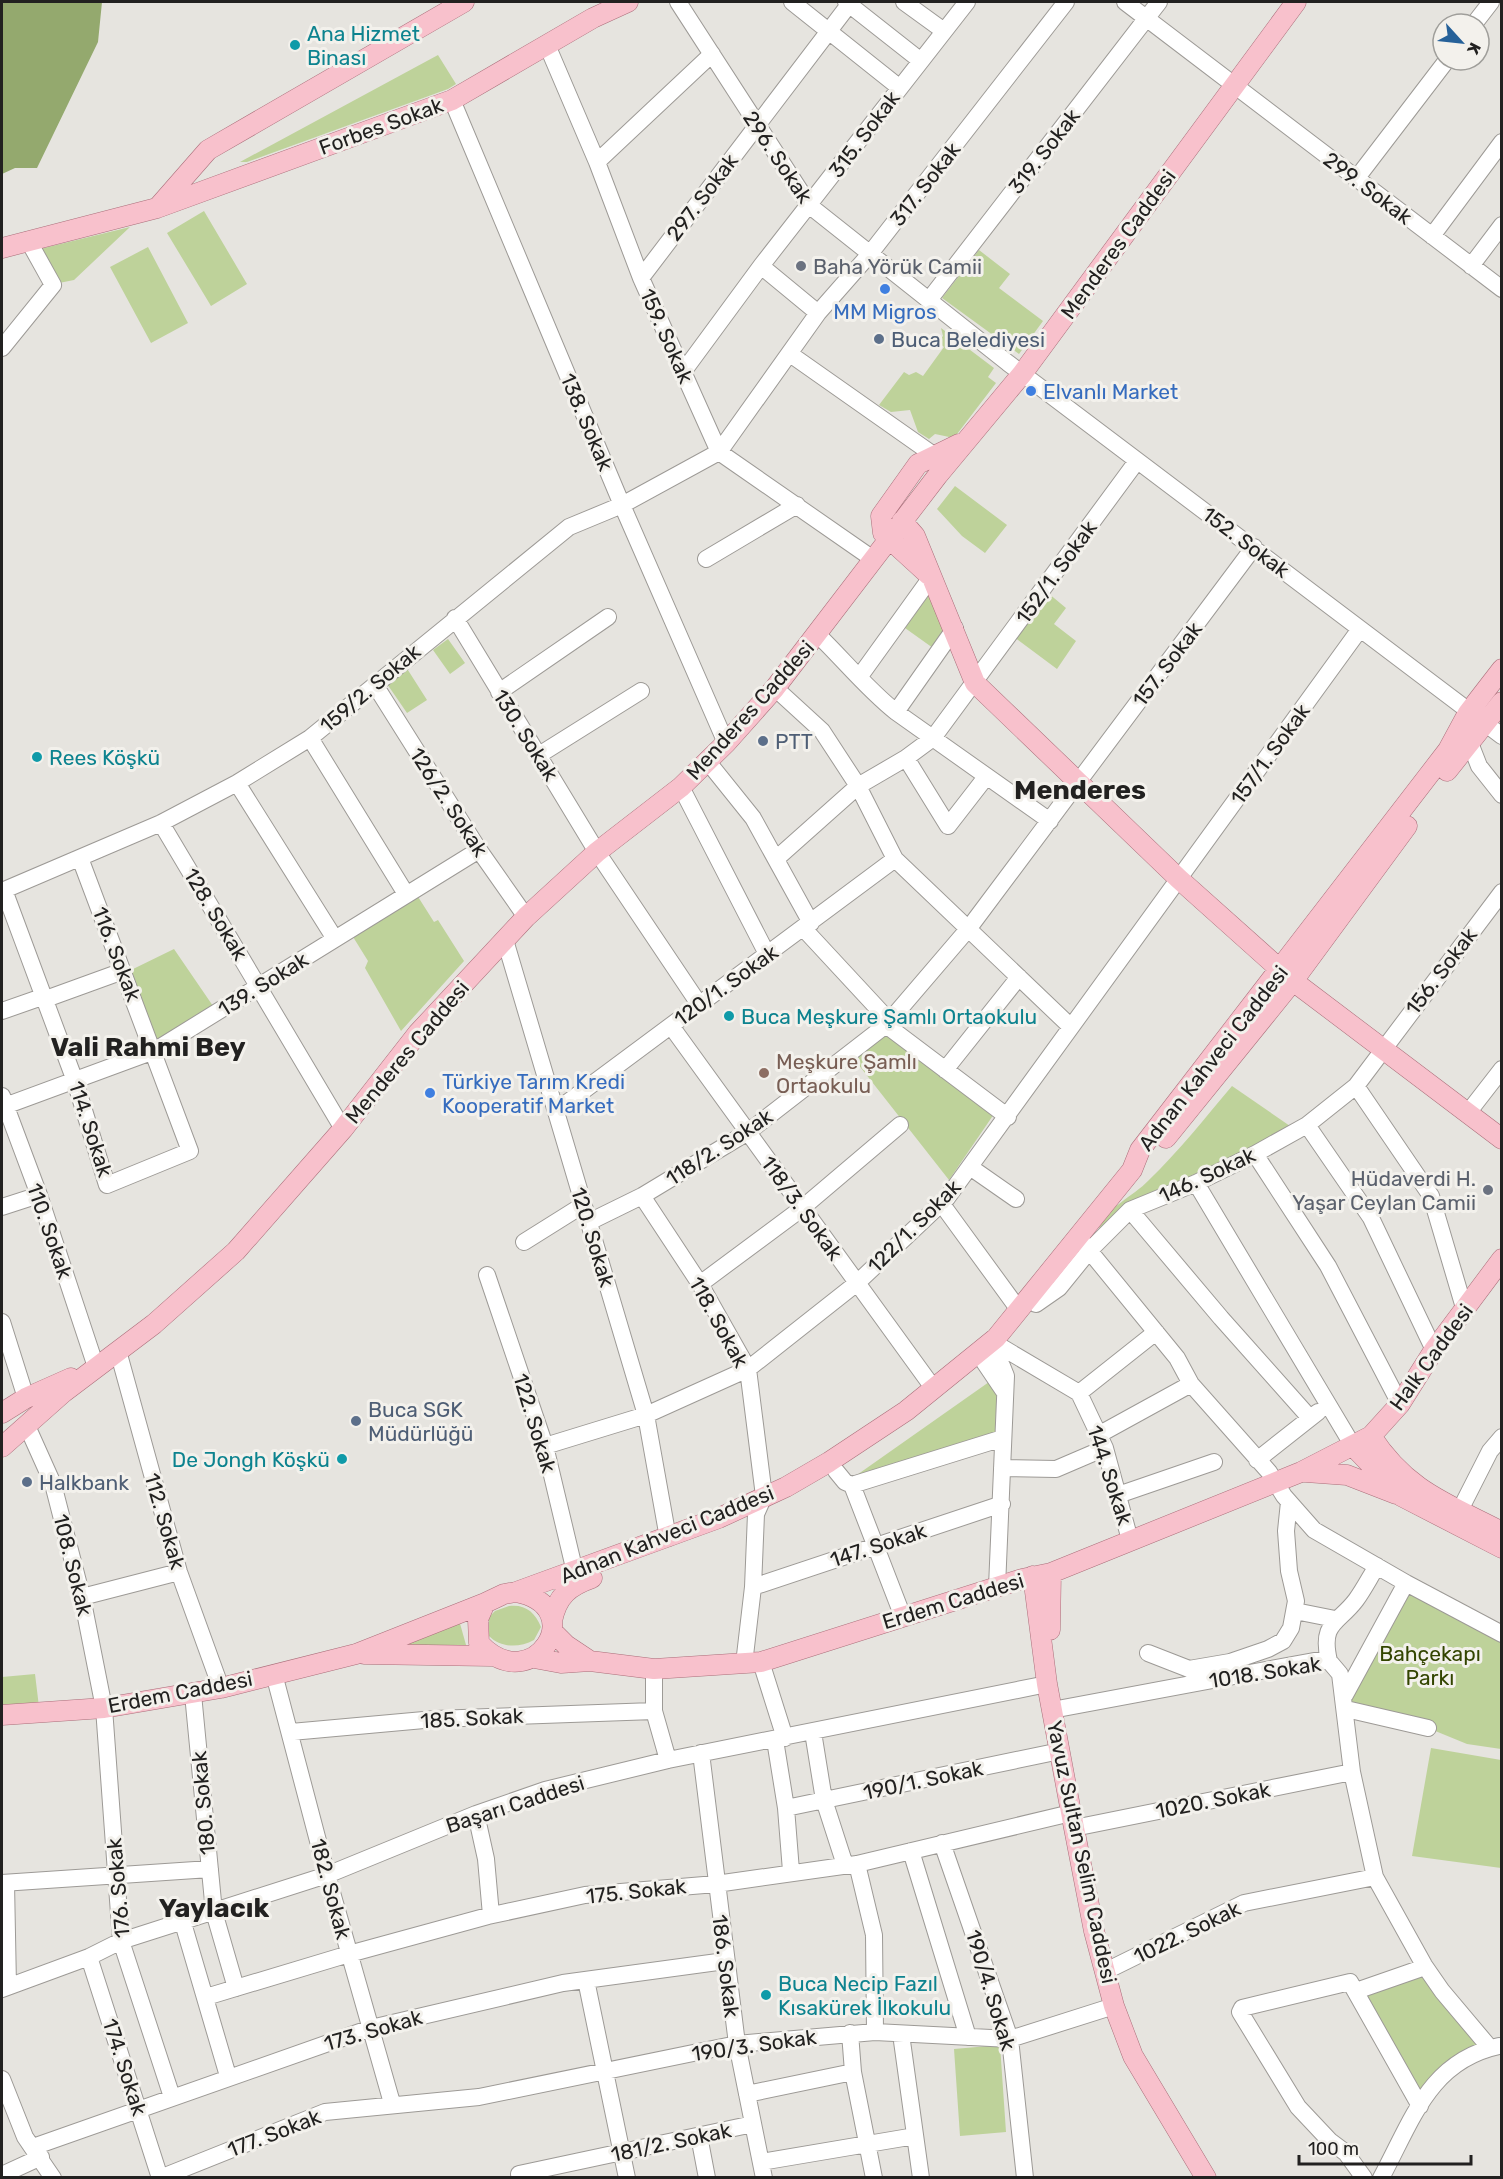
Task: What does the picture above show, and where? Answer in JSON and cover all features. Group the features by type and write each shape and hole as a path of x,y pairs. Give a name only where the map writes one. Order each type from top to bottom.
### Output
{"main road":[{"path":"157,208 208,150 464,2"},
{"name":"Forbes Sokak","path":"593,18 612,2"},
{"name":"Forbes Sokak","path":"2,248 157,208 452,100 593,18 628,2"},
{"name":"Menderes Caddesi","path":"2,1441 27,1426 96,1367 154,1324 236,1251 343,1129 418,1033 526,917 597,852 681,787 726,743 775,688 964,442 1022,374 1296,2"},
{"path":"932,576 883,533 880,525 881,516 918,464 964,442"},
{"path":"902,521 915,536 955,628 975,682 1179,879 1287,975 1381,1050 1502,1139"},
{"name":"Adnan Kahveci Caddesi","path":"1464,738 1468,713 1502,669"},
{"name":"Adnan Kahveci Caddesi","path":"516,1592 760,1505 836,1471 913,1420 990,1352 1028,1307 1064,1251 1080,1245 1132,1170 1140,1150 1287,975 1448,750 1485,724 1502,702"},
{"name":"Halk Caddesi","path":"1353,1446 1371,1436 1400,1404 1434,1350 1502,1259"},
{"name":"Adnan Kahveci Caddesi","path":"553,1627 555,1607 573,1585 723,1529 830,1462 990,1352"},
{"name":"Menderes Caddesi","path":"2,1413 26,1398 96,1367"},
{"path":"1371,1436 1397,1472 1421,1490 1502,1532"},
{"path":"1353,1446 1401,1496"},
{"name":"Erdem Caddesi","path":"534,1658 561,1663 590,1661 654,1669 753,1663 1042,1574 1300,1472 1353,1446"},
{"path":"1300,1472 1329,1472 1347,1475 1401,1496 1502,1548"},
{"name":"Yavuz Sultan Selim Caddesi","path":"1042,1574 1047,1684 1094,1931 1114,2006 1133,2055 1206,2178"},
{"path":"553,1627 550,1643 534,1658 515,1661 490,1656 479,1643 477,1631 485,1603 504,1594 516,1592 539,1601 566,1645 590,1661"},
{"name":"Erdem Caddesi","path":"2,1715 104,1708 221,1688 356,1654 485,1603"},
{"name":"Erdem Caddesi","path":"356,1654 490,1656"}],"street":[{"name":"296. Sokak","path":"678,2 756,126 810,206 868,255 1022,374"},
{"path":"792,2 900,88"},
{"path":"848,2 921,61"},
{"name":"297. Sokak","path":"641,278 829,31 848,2"},
{"path":"904,2 944,31"},
{"name":"315. Sokak","path":"683,372 761,266 967,2"},
{"name":"317. Sokak","path":"719,452 818,313 868,255 1066,2"},
{"name":"299. Sokak","path":"1125,2 1502,289"},
{"name":"319. Sokak","path":"928,300 1159,2"},
{"name":"159. Sokak","path":"547,45 597,162 641,278 719,452"},
{"path":"597,162 712,54"},
{"path":"1356,179 1438,72"},
{"name":"138. Sokak","path":"452,100 622,505 726,743"},
{"path":"1432,236 1502,142"},
{"path":"1471,266 1502,225"},
{"path":"2,348 53,285 28,240"},
{"path":"761,266 818,313"},
{"path":"790,354 935,456"},
{"name":"152. Sokak","path":"1022,374 1442,689 1468,713 1502,736"},
{"path":"719,452 873,559"},
{"name":"159/2. Sokak","path":"3,891 161,823 237,783 310,738 569,527 622,505 719,452"},
{"name":"152/1. Sokak","path":"776,859 858,786 906,758 933,738 1137,461"},
{"path":"706,559 796,505"},
{"name":"157. Sokak","path":"969,928 1254,547"},
{"path":"860,676 932,576"},
{"path":"499,692 608,616"},
{"name":"130. Sokak","path":"455,618 597,852 699,1005"},
{"path":"896,712 955,628"},
{"name":"157/1. Sokak","path":"1179,879 1360,629"},
{"path":"817,634 860,676 872,693 1050,821"},
{"name":"126/2. Sokak","path":"375,685 479,850 526,917"},
{"path":"775,688 822,730 858,786 895,859 1071,1027"},
{"path":"539,755 642,691"},
{"path":"310,738 406,894"},
{"path":"1464,738 1479,766 1502,795"},
{"path":"906,758 948,826 986,777"},
{"path":"708,762 753,818 776,859 808,926 881,1012 886,1025 1008,1117"},
{"path":"237,783 334,939"},
{"path":"681,787 767,954"},
{"name":"128. Sokak","path":"161,823 343,1129"},
{"name":"139. Sokak","path":"3,1102 75,1081 154,1051 479,850"},
{"name":"116. Sokak","path":"80,858 190,1151"},
{"name":"120/1. Sokak","path":"556,1111 808,926 895,859"},
{"name":"122/1. Sokak","path":"545,1446 646,1415 748,1369 857,1283 941,1203 970,1167 1179,879"},
{"name":"114. Sokak","path":"3,891 75,1081 107,1185 190,1151"},
{"name":"156. Sokak","path":"1381,1050 1502,892"},
{"name":"118/2. Sokak","path":"590,1222 642,1196 748,1132 842,1062 886,1025 969,928"},
{"name":"120. Sokak","path":"506,940 646,1415 668,1538"},
{"path":"2,1011 123,971"},
{"path":"945,1070 1019,977"},
{"name":"118/3. Sokak","path":"671,1026 801,1209 934,1389"},
{"name":"146. Sokak","path":"1080,1245 1130,1210 1196,1183 1308,1125 1356,1086 1381,1050"},
{"path":"1467,1114 1502,1069"},
{"path":"1356,1086 1431,1196 1465,1311"},
{"name":"110. Sokak","path":"3,1102 39,1195 96,1367"},
{"path":"700,1284 801,1209 900,1125"},
{"path":"1308,1125 1371,1218 1434,1350"},
{"path":"1255,1154 1328,1266 1400,1404"},
{"path":"970,1167 1016,1199"},
{"path":"1196,1183 1353,1446"},
{"path":"2,1207 39,1195"},
{"name":"118. Sokak","path":"642,1196 700,1284 748,1369 760,1505 753,1587 753,1663"},
{"path":"941,1203 1028,1307"},
{"path":"524,1242 583,1205"},
{"path":"1130,1210 1310,1419"},
{"path":"1080,1245 1156,1332 1177,1358 1191,1384 1314,1530 1406,1584 1502,1634"},
{"name":"122. Sokak","path":"487,1275 545,1446 575,1572"},
{"path":"2,1322 26,1398"},
{"path":"990,1352 1079,1393 1156,1332"},
{"name":"112. Sokak","path":"118,1351 179,1572 221,1688"},
{"path":"990,1352 1003,1390 1002,1504 997,1587"},
{"path":"1002,1468 1056,1470 1191,1384"},
{"name":"144. Sokak","path":"1079,1393 1103,1441 1130,1540"},
{"path":"1257,1460 1328,1404"},
{"name":"108. Sokak","path":"27,1426 53,1484 81,1597 104,1708"},
{"path":"1460,1510 1496,1454 1502,1437"},
{"path":"836,1471 845,1482 852,1485 1003,1438"},
{"path":"1118,1495 1214,1462"},
{"path":"852,1485 903,1617"},
{"path":"1148,1653 1189,1669 1230,1662 1268,1649 1283,1641 1292,1628 1296,1601 1289,1570 1286,1531 1289,1502"},
{"name":"147. Sokak","path":"753,1587 876,1544 1002,1504"},
{"path":"1329,1661 1326,1648 1328,1632 1335,1619 1356,1601 1377,1566"},
{"path":"81,1597 179,1572"},
{"path":"1406,1584 1346,1702 1428,1728"},
{"path":"1295,1611 1335,1619"},
{"path":"1283,1641 1284,1666"},
{"name":"1018. Sokak","path":"1052,1710 1284,1666 1329,1661 1340,1674 1346,1702 1352,1772 1375,1877 1425,1967 1496,2046"},
{"path":"753,1663 780,1739 791,1871"},
{"path":"654,1669 654,1711 668,1760"},
{"name":"182. Sokak","path":"274,1674 348,1954 392,2103"},
{"name":"Başarı Caddesi","path":"5,1988 89,1957 121,1941 327,1875 476,1814 545,1790 701,1753 1047,1684"},
{"name":"180. Sokak","path":"193,1694 214,1912 236,1988"},
{"name":"176. Sokak","path":"104,1708 121,1941 172,2097"},
{"name":"185. Sokak","path":"291,1732 435,1719 654,1711"},
{"path":"813,1732 824,1800 851,1864 874,1935 875,2032"},
{"name":"190/1. Sokak","path":"786,1808 1060,1751"},
{"name":"186. Sokak","path":"701,1753 737,2044 762,2170"},
{"name":"1020. Sokak","path":"1073,1820 1352,1772"},
{"path":"476,1814 486,1859 491,1915"},
{"name":"175. Sokak","path":"206,1997 348,1954 491,1915 585,1895 716,1884 791,1871 851,1864 942,1843 1073,1820"},
{"name":"190/4. Sokak","path":"942,1843 1010,2039 1025,2178"},
{"path":"911,1851 968,2037"},
{"path":"5,1988 4,1883 210,1869"},
{"name":"1022. Sokak","path":"1106,1971 1244,1903 1375,1877"},
{"path":"183,1923 228,2076"},
{"name":"174. Sokak","path":"89,1957 160,2178"},
{"name":"173. Sokak","path":"2,2175 37,2152 138,2108 371,2028 562,1983 725,1961"},
{"path":"1356,1991 1425,1967"},
{"path":"586,1980 627,2178"},
{"path":"1364,2178 1346,2152 1330,2141 1298,2107 1240,2012 1246,2005 1350,1982 1420,2106"},
{"name":"190/3. Sokak","path":"392,2103 479,2097 737,2044 875,2032 1010,2039 1114,2006"},
{"path":"850,2033 853,2072 874,2178"},
{"path":"901,2034 921,2178"},
{"path":"1381,2178 1434,2081 1456,2062 1496,2046"},
{"path":"747,2094 853,2072"},
{"path":"2,2079 25,2137 53,2178"},
{"name":"177. Sokak","path":"160,2178 325,2112 392,2103"},
{"name":"181/2. Sokak","path":"519,2174 753,2124"},
{"path":"699,2136 707,2178"},
{"path":"762,2170 867,2144 915,2136"}],"green space":[{"path":"2,2 102,2 98,42 37,168 15,168 2,174"},
{"path":"438,55 456,84 448,89 247,162 240,162"},
{"path":"204,211 247,284 211,306 167,233"},
{"path":"130,227 74,280 54,284 40,249"},
{"path":"148,247 188,323 151,343 110,267"},
{"path":"979,250 1010,274 999,288 1043,321 1019,354 942,298"},
{"path":"941,328 994,368 988,377 996,383 954,438 935,434 929,439 918,432 910,410 891,412 879,405 904,372 909,375 916,372 923,376 944,347 938,342 943,336"},
{"path":"955,486 1007,525 985,553 962,536 937,509"},
{"path":"931,592 945,630 933,648 905,628"},
{"path":"1048,593 1066,608 1054,624 1076,641 1057,669 1014,637"},
{"path":"448,639 465,663 450,674 433,650"},
{"path":"406,667 427,700 407,713 385,681"},
{"path":"415,892 434,922 438,920 464,961 401,1031 365,968 368,961 350,932"},
{"path":"174,949 213,1006 154,1042 129,971"},
{"path":"885,1030 994,1114 949,1180 854,1059"},
{"path":"1232,1086 1290,1126 1098,1232 1106,1216 1160,1169"},
{"path":"989,1382 997,1387 995,1434 854,1477"},
{"name":"Bahçekapı Parkı","path":"1406,1583 1501,1634 1501,1749 1467,1744 1428,1728 1346,1709"},
{"path":"509,1606 525,1608 536,1617 541,1627 534,1640 510,1646 499,1643 489,1636 489,1617 495,1611"},
{"path":"459,1620 468,1652 392,1649"},
{"path":"35,1674 39,1707 2,1710 2,1677"},
{"path":"1431,1748 1501,1760 1501,1868 1412,1856"},
{"path":"1425,1967 1490,2048 1456,2062 1420,2106 1356,1991"},
{"path":"1000,2045 1006,2132 960,2136 954,2049"}],"place":[{"name":"Ana Hizmet Binası","path":"295,45"},
{"name":"Baha Yörük Camii","path":"801,266"},
{"name":"MM Migros","path":"885,289"},
{"name":"Buca Belediyesi","path":"879,339"},
{"name":"Elvanlı Market","path":"1031,391"},
{"name":"PTT","path":"763,741"},
{"name":"Rees Köşkü","path":"37,757"},
{"name":"Buca Meşkure Şamlı Ortaokulu","path":"729,1016"},
{"name":"Meşkure Şamlı Ortaokulu","path":"764,1073"},
{"name":"Türkiye Tarım Kredi Kooperatif Market","path":"430,1093"},
{"name":"Hüdaverdi H. Yaşar Ceylan Camii","path":"1488,1190"},
{"name":"Buca SGK Müdürlüğü","path":"356,1421"},
{"name":"De Jongh Köşkü","path":"342,1459"},
{"name":"Halkbank","path":"27,1482"},
{"name":"Buca Necip Fazıl Kısakürek İlkokulu","path":"766,1995"}],"district":[{"name":"Menderes","path":"1080,790"},
{"name":"Vali Rahmi Bey","path":"148,1047"},
{"name":"Yaylacık","path":"214,1908"}]}
